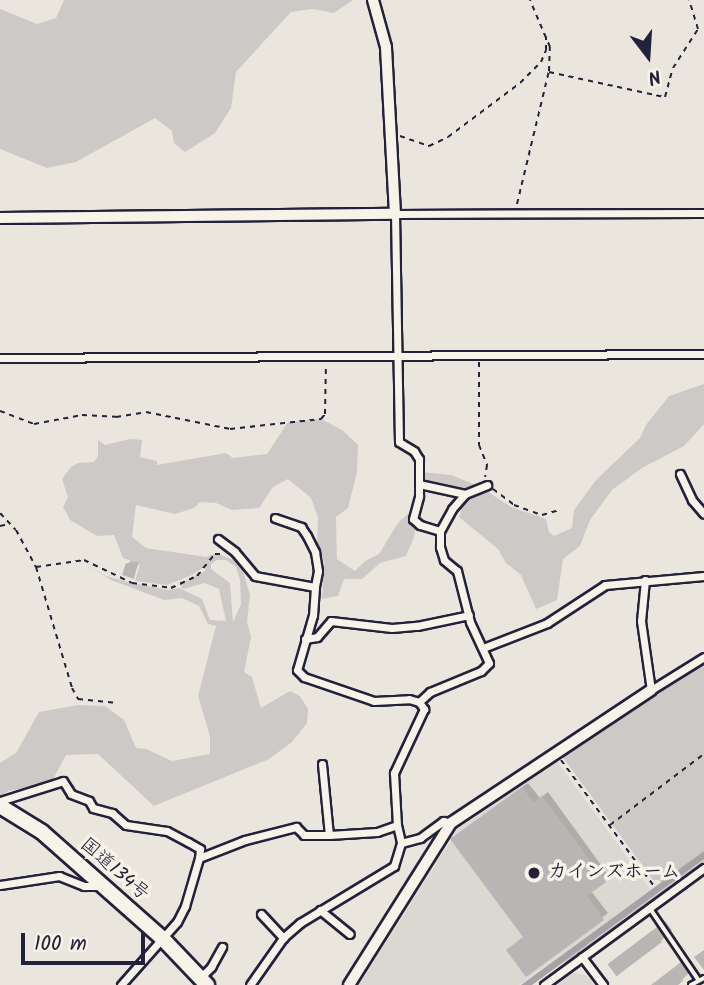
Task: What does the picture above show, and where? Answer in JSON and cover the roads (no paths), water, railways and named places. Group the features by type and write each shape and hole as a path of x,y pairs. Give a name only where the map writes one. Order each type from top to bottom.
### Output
{"highway":[{"name":"国道134号","path":"0,806 54,843 163,939 204,981"},
{"name":"国道134号","path":"0,814 54,843"}],"street":[{"path":"373,0 387,47 395,214 399,442 414,451 419,459 419,484 413,519 420,525 440,531"},
{"path":"0,218 704,212"},
{"path":"0,358 704,354"},
{"path":"680,474 692,500 704,514"},
{"path":"419,484 465,494"},
{"path":"419,702 430,692 481,671 489,663 469,615 457,571 444,560 440,547 440,531 452,509 465,494 487,485"},
{"path":"250,985 283,938 320,910 394,866 401,843 397,825 394,773 424,709 419,702 409,699 374,701 304,677 297,670 313,615 318,571 315,552 301,527 275,518"},
{"path":"218,539 238,556 255,576 315,587"},
{"path":"484,648 547,623 605,585 704,576"},
{"path":"645,580 641,621 651,690"},
{"path":"305,639 317,637 331,621 392,628 417,626 469,615"},
{"path":"349,985 451,823 704,657"},
{"path":"323,764 329,835"},
{"path":"0,801 63,782 71,794 89,802 93,808 111,813 126,825 167,831 200,849 185,906 163,939 121,985"},
{"path":"401,843 420,838 443,821 451,823"},
{"path":"198,858 245,840 296,827 304,835 329,835 377,832 397,825"},
{"path":"544,985 704,868"},
{"path":"0,885 59,876 84,886 103,886"},
{"path":"320,910 350,934"},
{"path":"261,914 283,938"},
{"path":"204,981 222,947"},
{"path":"582,957 603,985"}],"lane":[{"path":"650,908 702,980 691,985"}],"place":[{"name":"カインズホーム","path":"534,873"}]}
